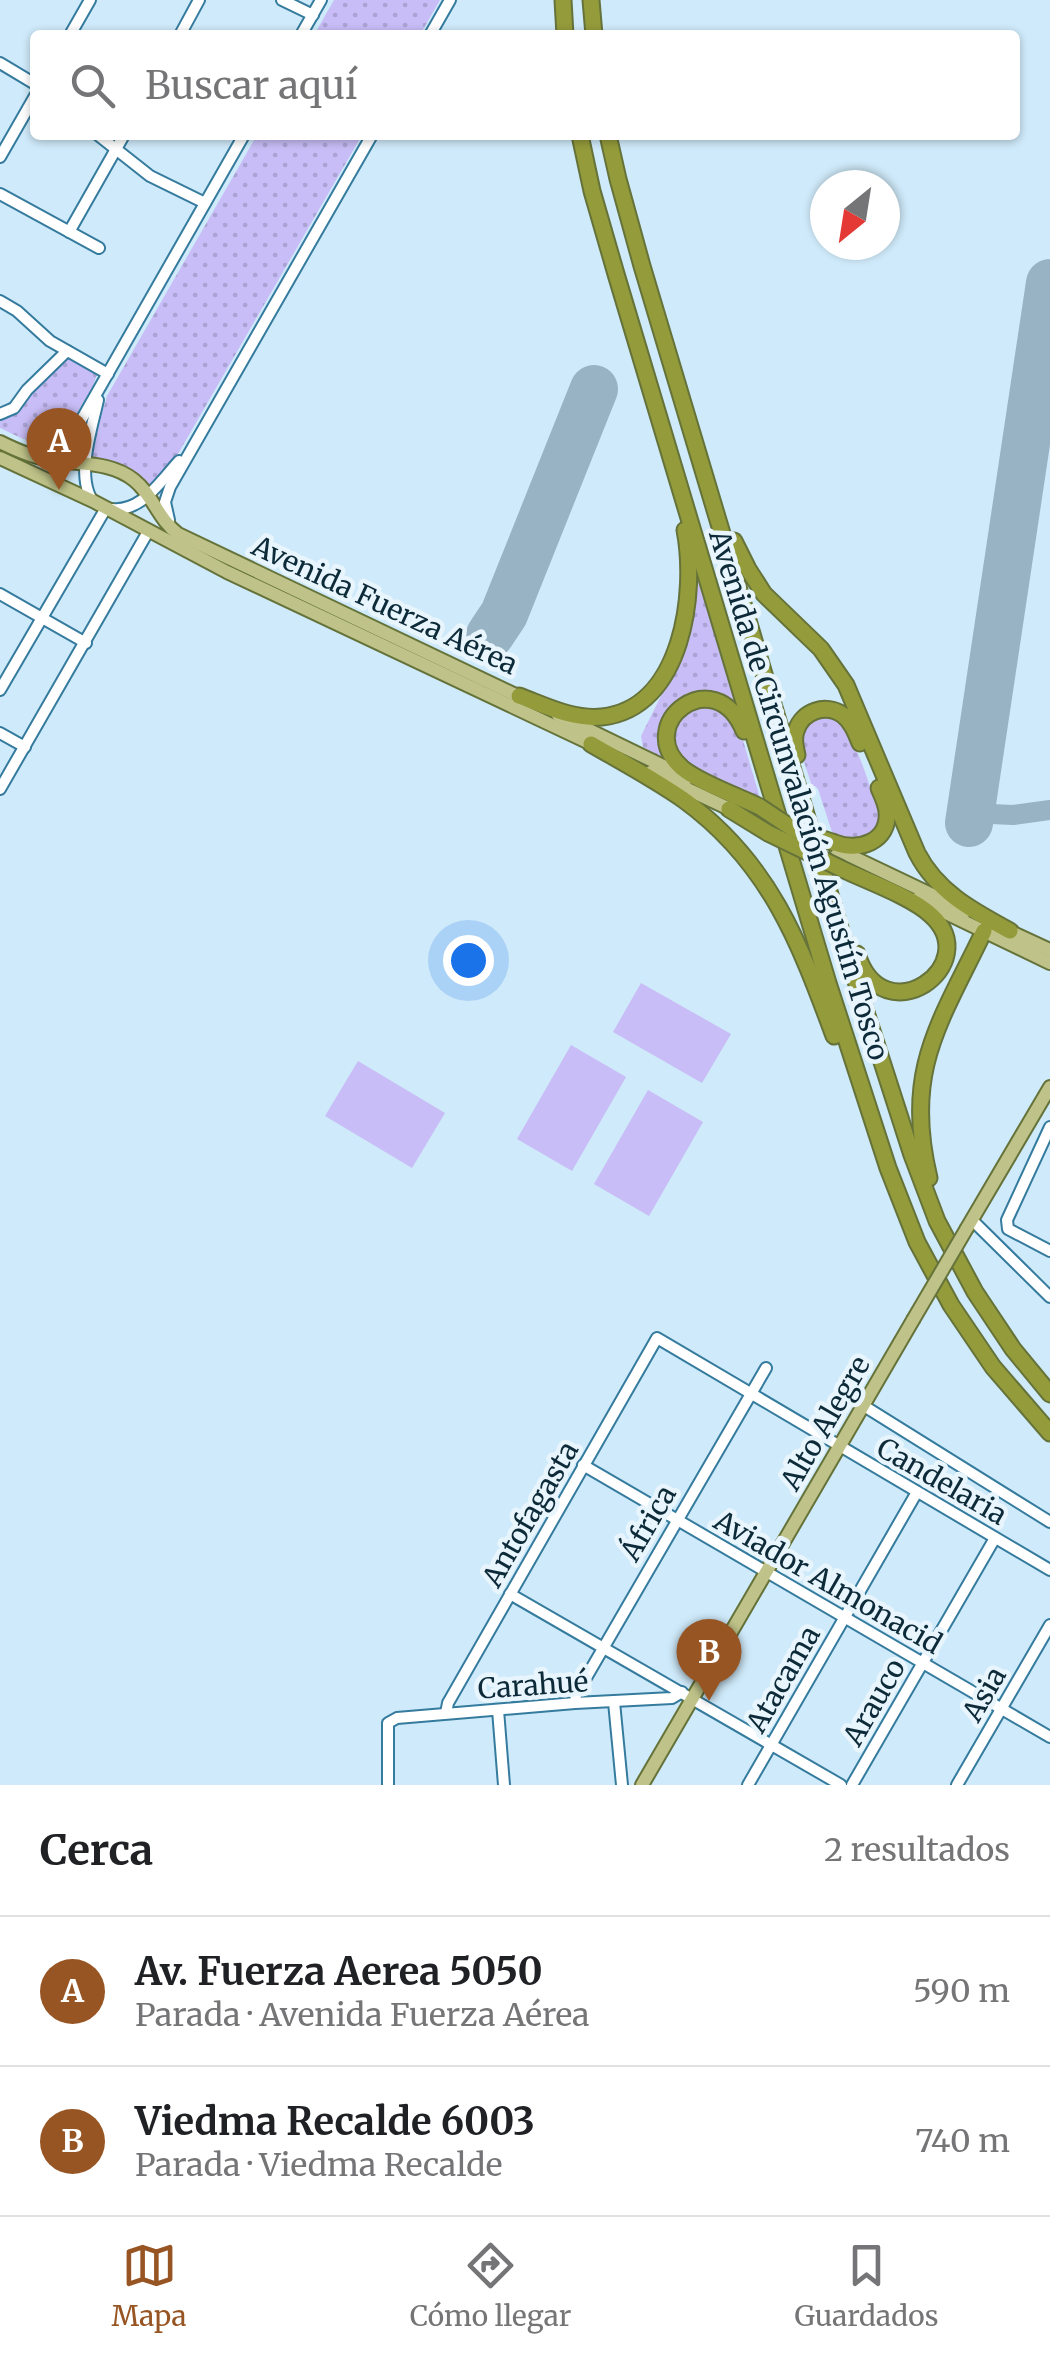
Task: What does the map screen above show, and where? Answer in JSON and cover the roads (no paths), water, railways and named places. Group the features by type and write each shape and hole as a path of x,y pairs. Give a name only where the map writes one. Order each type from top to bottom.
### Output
{"highway":[{"path":"563,0 565,30"},
{"path":"591,0 594,30"},
{"name":"Avenida de Circunvalación Agustín Tosco","path":"581,140 600,220 828,983 888,1168 928,1264 951,1305 993,1367 1050,1433"},
{"name":"Avenida de Circunvalación Agustín Tosco","path":"609,140 630,224 901,1121 937,1220 974,1292 1050,1394"},
{"path":"684,404 710,465 740,554 764,594 820,649 846,685 921,862 951,896 1010,931"},
{"path":"520,696 570,714 602,717 638,704 664,675 680,640 690,588 688,551 671,457"},
{"path":"838,856 764,820 691,774 673,758 668,744 668,727 676,712 696,700 712,700 731,710 741,724 839,1049 878,1170 918,1242"},
{"path":"729,809 796,830 838,856 920,907 938,922 945,938 945,956 938,973 926,985 910,992 882,988 870,979 859,962 839,896 815,844 810,802 795,748 795,732 807,714 822,709 843,715 853,726 887,812 885,826 870,843 838,856"},
{"path":"591,744 682,798 721,831 749,862 798,940 839,1049"},
{"path":"984,931 940,1016 929,1046 920,1099 923,1148 936,1197 966,1262 1000,1317 1050,1382"},
{"path":"928,1264 959,1336 1011,1404 1050,1446"}],"main road":[{"name":"Avenida Fuerza Aérea","path":"0,442 52,460 106,466 126,474 149,494 161,518 178,534 591,744 729,809"},
{"name":"Avenida Fuerza Aérea","path":"0,458 226,572 520,696 764,820"},
{"path":"838,856 1050,950"},
{"path":"838,856 1050,963"},
{"name":"Alto Alegre","path":"642,1785 688,1696 767,1573 1050,1087"}],"street":[{"path":"73,30 90,0"},
{"path":"183,30 199,0"},
{"path":"282,0 312,15"},
{"path":"304,30 321,0"},
{"path":"433,30 450,0"},
{"path":"0,63 30,81"},
{"path":"0,156 30,105"},
{"path":"104,140 162,183 206,203"},
{"path":"68,232 121,140"},
{"path":"30,454 48,454 66,444 241,140"},
{"path":"178,534 166,514 170,486 369,140"},
{"path":"0,194 98,248"},
{"path":"0,301 17,310 45,338 108,374"},
{"path":"0,414 14,408 68,351"},
{"path":"100,389 84,479 88,493 99,505 126,510 149,494 193,446"},
{"path":"0,690 43,618 99,505"},
{"path":"0,789 149,530"},
{"path":"0,594 86,642"},
{"path":"0,733 25,747"},
{"path":"1050,1127 1047,1141 1007,1220 1008,1229 1050,1251"},
{"path":"970,1224 1050,1297"},
{"name":"Candelaria","path":"657,1338 1050,1570"},
{"name":"Antofagasta","path":"446,1713 448,1703 657,1338"},
{"name":"África","path":"575,1703 603,1646 766,1368"},
{"path":"864,1406 1050,1522"},
{"name":"Aviador Almonacid","path":"584,1465 1050,1737"},
{"name":"Atacama","path":"748,1785 917,1492"},
{"name":"Arauco","path":"852,1785 995,1538"},
{"path":"510,1594 841,1785"},
{"name":"Asia","path":"958,1785 1050,1625"},
{"name":"Carahué","path":"388,1785 388,1723 396,1718 688,1696"},
{"path":"614,1702 622,1785"},
{"path":"498,1710 504,1785"}],"place":[{"name":"Av. Fuerza Aerea 5050","path":"59,490"},
{"name":"Viedma Recalde 6003","path":"709,1701"}]}
